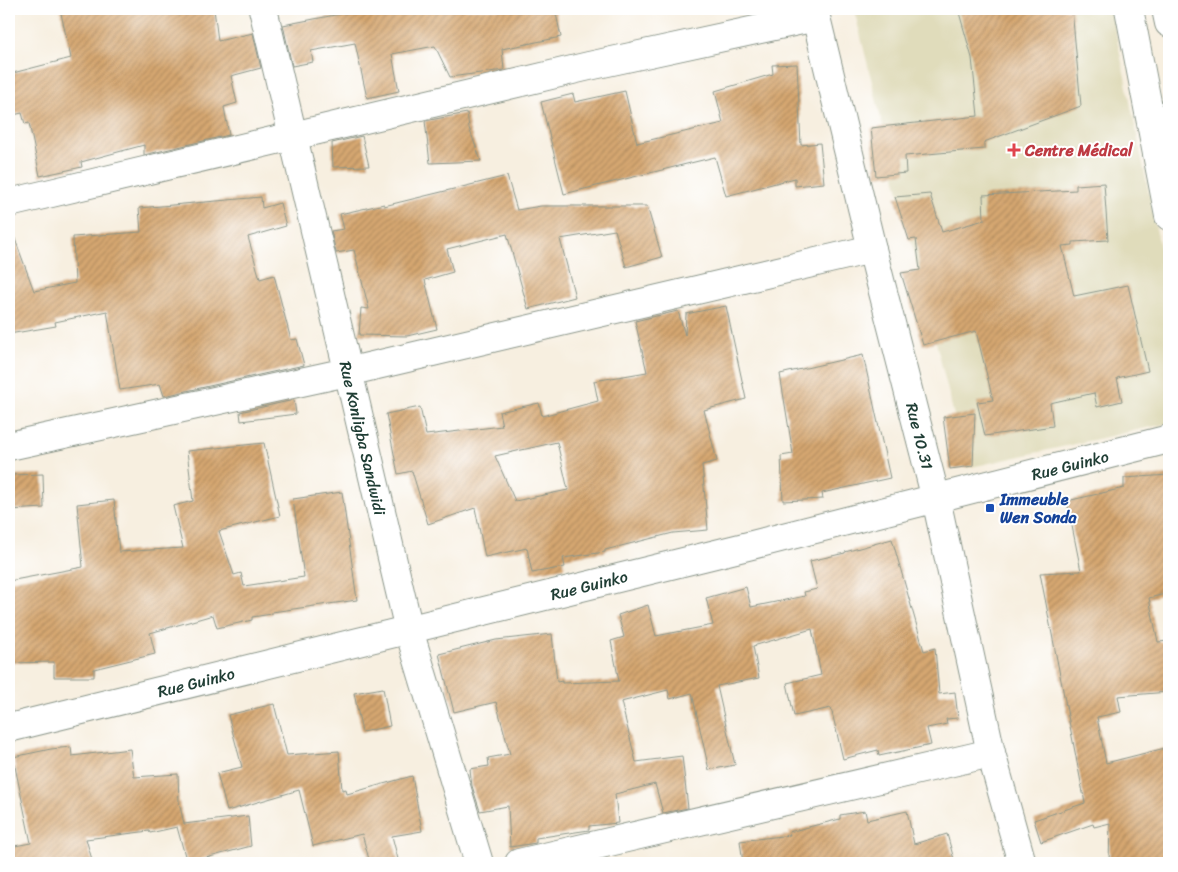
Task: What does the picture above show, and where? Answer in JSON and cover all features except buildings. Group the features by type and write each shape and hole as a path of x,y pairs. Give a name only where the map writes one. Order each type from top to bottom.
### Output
{"street":[{"name":"Rue Konligba Sandwidi","path":"262,9 409,630 479,863"},
{"path":"1129,9 1169,216"},
{"path":"1166,9 1169,23"},
{"path":"9,203 815,13"},
{"name":"Rue 10.31","path":"815,13 872,249 936,499 991,753 1022,863"},
{"path":"9,446 347,372 872,249"},
{"name":"Rue Guinko","path":"9,728 936,499 1169,439"},
{"path":"519,863 991,753"}],"shaded area":[{"name":"Centre Médical","path":"854,9 1111,9 1169,291 1169,423 967,468"}],"place":[{"name":"Centre Médical","path":"1014,150"},
{"name":"Immeuble Wen Sonda","path":"990,508"}]}
